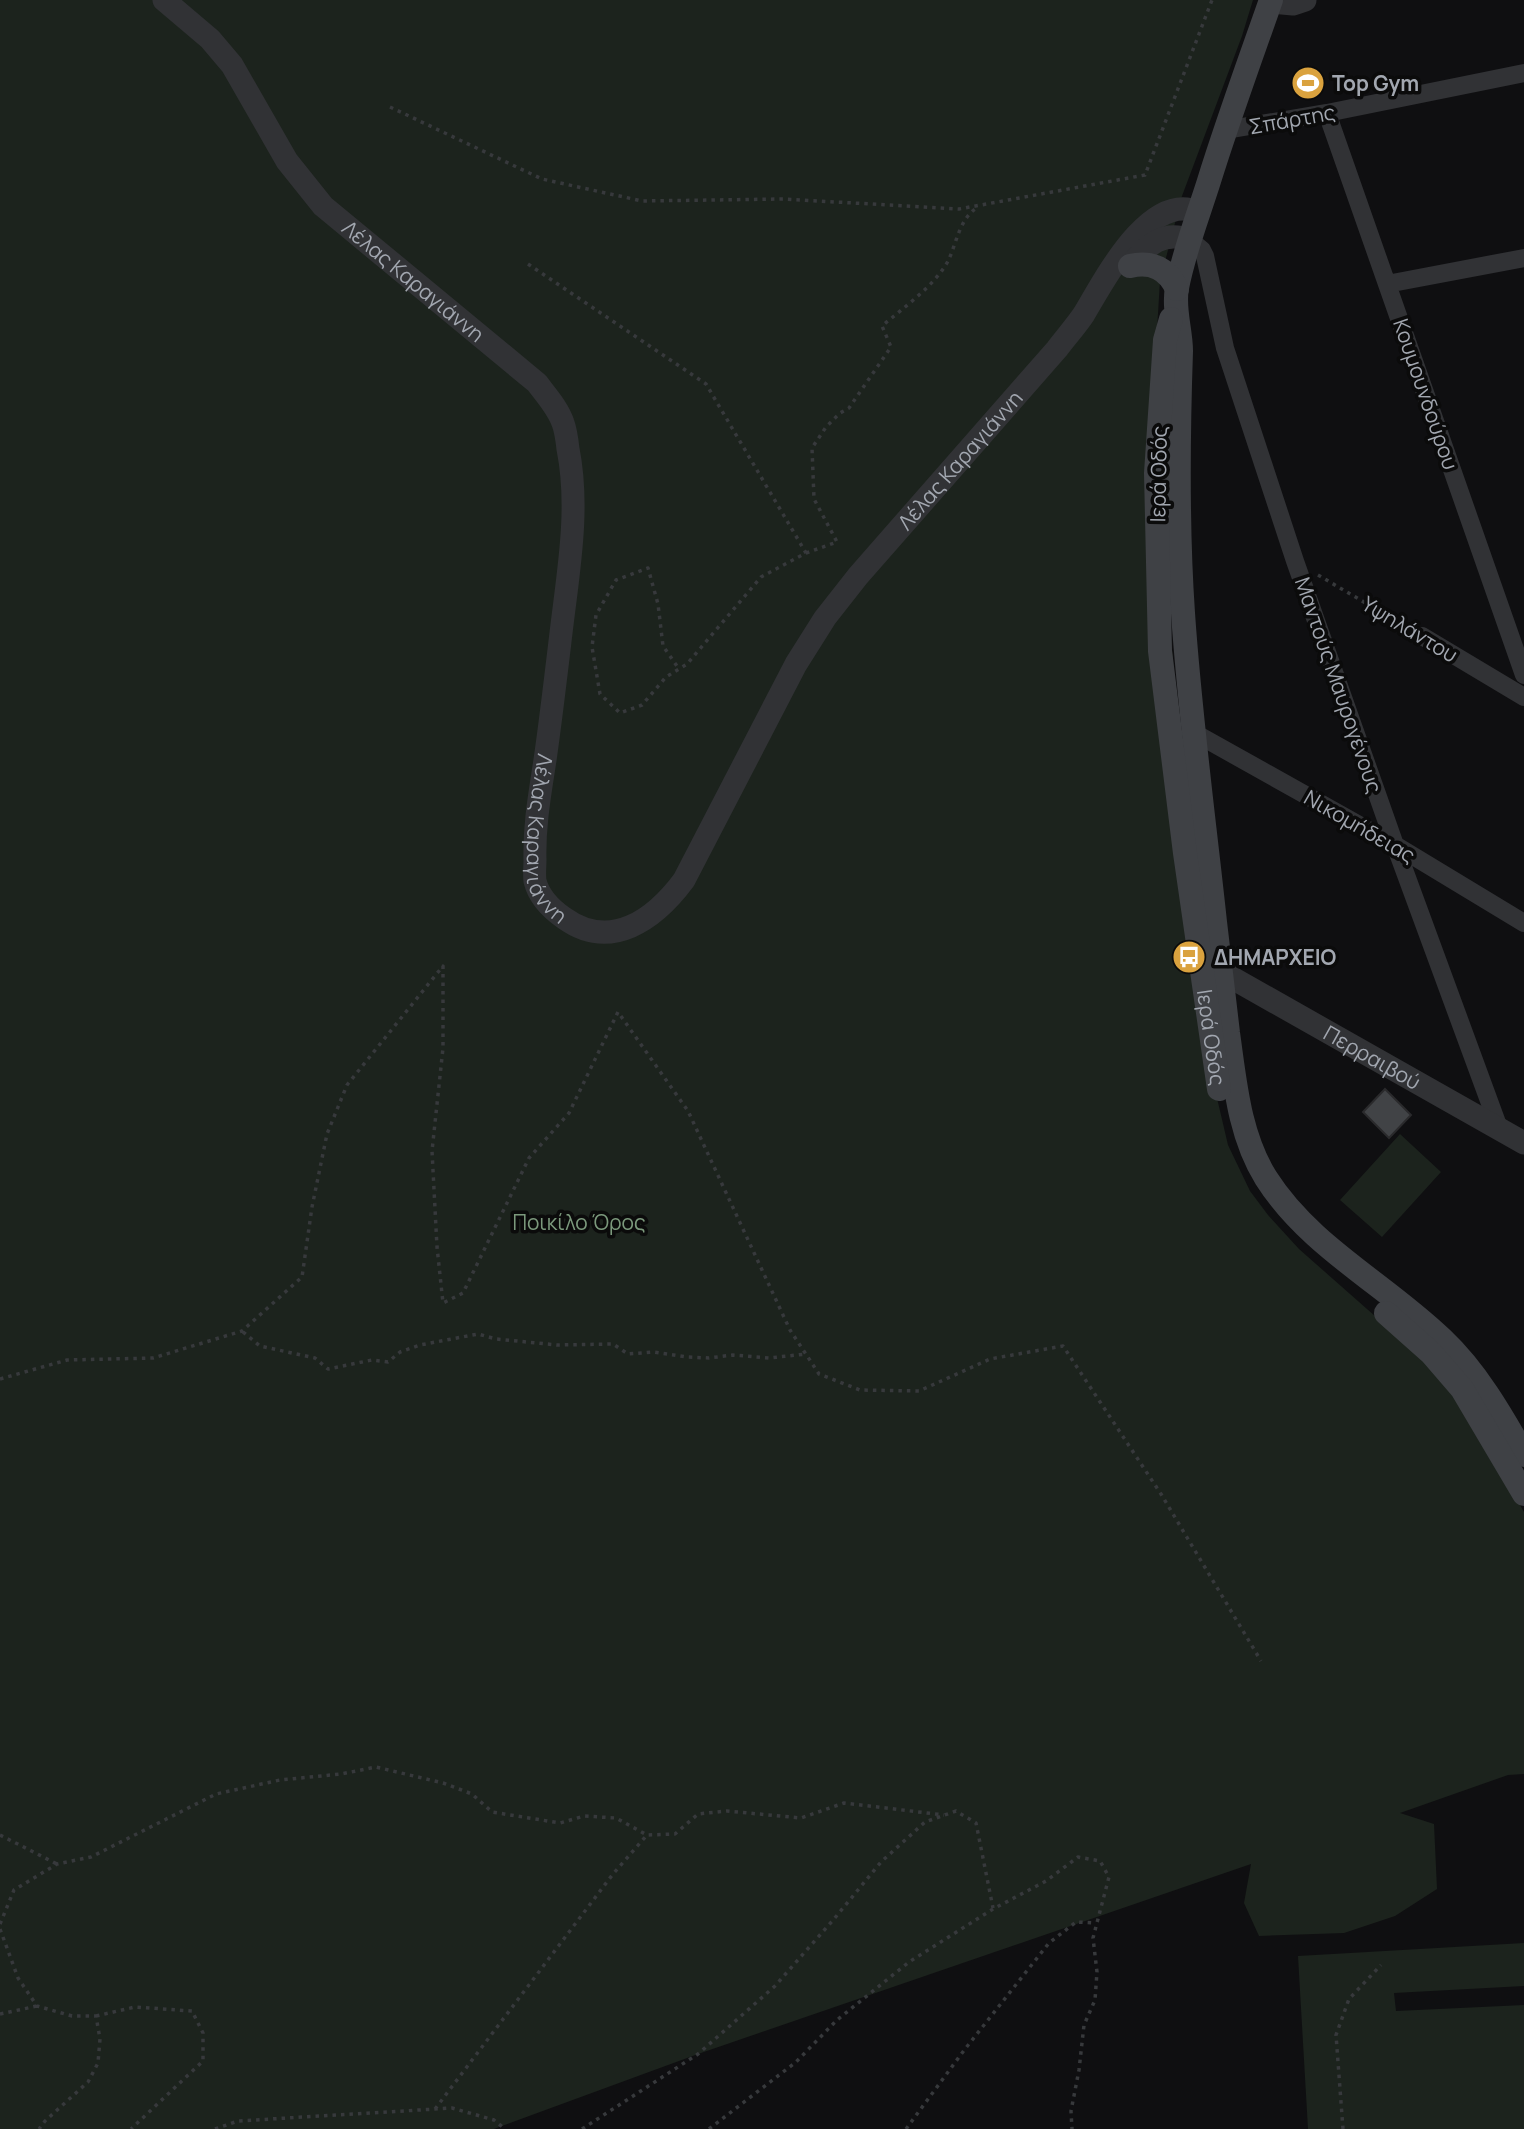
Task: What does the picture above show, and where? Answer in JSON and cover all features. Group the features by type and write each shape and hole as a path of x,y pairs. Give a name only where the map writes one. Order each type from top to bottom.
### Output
{"main road":[{"name":"Ιερά Οδός","path":"1271,1 1198,212 1165,340 1156,473 1160,651 1185,853 1218,1083 1233,1144 1255,1189 1291,1235 1405,1329 1447,1370 1485,1426 1524,1494"},
{"path":"1130,265 1156,266 1169,275 1176,297"},
{"name":"Ιερά Οδός","path":"1176,297 1181,343 1178,512 1193,732 1220,971 1240,1106 1255,1156 1267,1179 1303,1224 1444,1340 1475,1377 1524,1455"}],"street":[{"name":"Λέλας Καραγιάννη","path":"164,0 210,39 232,65 287,161 323,206 537,383 563,422 573,475 571,553 534,829 535,881 542,897 554,911 572,924 590,930 609,932 641,923 659,911 673,895 684,880 796,664 825,618 858,576 1057,349 1083,315 1109,270 1130,243 1166,213 1180,208 1198,212"},
{"path":"1271,1 1293,4 1305,0"},
{"name":"Σπάρτης","path":"1225,130 1327,113 1524,73"},
{"name":"Κουμουνδούρου","path":"1327,113 1524,675"},
{"name":"Λέλας Καραγιάννη","path":"1083,315 1106,294 1149,245 1173,236 1190,240"},
{"name":"Μαντούς Μαυρογένους","path":"1190,240 1205,256 1225,348 1295,561 1499,1128"},
{"path":"1387,284 1524,258"},
{"name":"Υψηλάντου","path":"1422,636 1524,697"},
{"name":"Νικομήδειας","path":"1193,732 1395,845 1524,923"},
{"name":"Περραιβού","path":"1220,971 1524,1143"}],"path":[{"path":"390,107 542,179 642,201 783,199 958,209 1145,175 1212,0"},
{"path":"679,669 663,646 648,568 616,580 596,615 592,648 600,694 620,713 642,705 666,677 679,669 687,664 761,577 806,553 837,542 814,499 812,448 826,427 849,408 891,347 882,326 928,285 948,261 957,234 970,212 982,205"},
{"path":"528,264 706,384 806,553"},
{"name":"Υψηλάντου","path":"1295,561 1422,636"},
{"path":"0,1379 67,1360 153,1358 242,1331 302,1277 312,1207 327,1134 347,1085 443,966 443,1048 432,1151 443,1303 463,1293 529,1158 569,1114 618,1012 688,1111 790,1330 819,1374 860,1390 919,1391 990,1359 1063,1346 1161,1494 1261,1661"},
{"path":"242,1331 260,1346 315,1358 328,1369 372,1360 388,1362 400,1352 420,1345 478,1334 496,1339 557,1345 613,1345 628,1354 654,1352 709,1358 733,1355 769,1358 806,1354"},
{"path":"0,1924 14,1890 57,1864 91,1857 216,1794 280,1780 341,1774 376,1767 443,1783 472,1794 492,1812 560,1823 584,1816 616,1818 647,1835 675,1834 698,1814 727,1811 801,1818 844,1803 944,1815"},
{"path":"582,2129 698,2054 775,1986 881,1862 925,1822 956,1811 976,1823 993,1909"},
{"path":"0,1835 57,1864"},
{"path":"435,2109 613,1874 647,1835"},
{"path":"709,2129 796,2062 838,2020 909,1962 993,1909 1046,1881 1078,1857 1100,1861 1109,1877 1093,1938 1097,1972 1094,2000 1084,2025 1079,2070 1070,2111 1072,2129"},
{"path":"905,2129 1048,1943 1076,1922 1096,1923"},
{"path":"0,1929 18,1978 37,2007"},
{"path":"1343,2129 1336,2035 1349,1999 1381,1965"},
{"path":"0,2014 37,2007 72,2016 96,2016 135,2007 192,2011 203,2033 203,2061 131,2129"},
{"path":"39,2129 44,2121 88,2082 93,2073 98,2063 100,2039 96,2016"},
{"path":"215,2129 238,2121 452,2108 494,2120 505,2129"}],"green space":[{"name":"Ποικίλο Όρος","path":"0,0 1253,0 1182,196 1160,281 1151,428 1213,1081 1228,1145 1250,1191 1299,1249 1435,1369 1474,1425 1524,1512 1524,1774 1508,1775 1400,1813 1434,1824 1437,1889 1395,1916 1344,1933 1259,1936 1244,1903 1251,1864 698,2054 494,2129 0,2129"},
{"path":"1400,1134 1441,1172 1382,1237 1340,1200"},
{"path":"1524,1943 1524,1986 1394,1993 1396,2011 1524,2005 1524,2129 1308,2129 1298,1956"}],"building":[{"path":"1385,1089 1411,1115 1389,1138 1363,1112"}],"place":[{"name":"Top Gym","path":"1308,83"},
{"name":"ΔΗΜΑΡΧΕΙΟ","path":"1189,957"}]}
